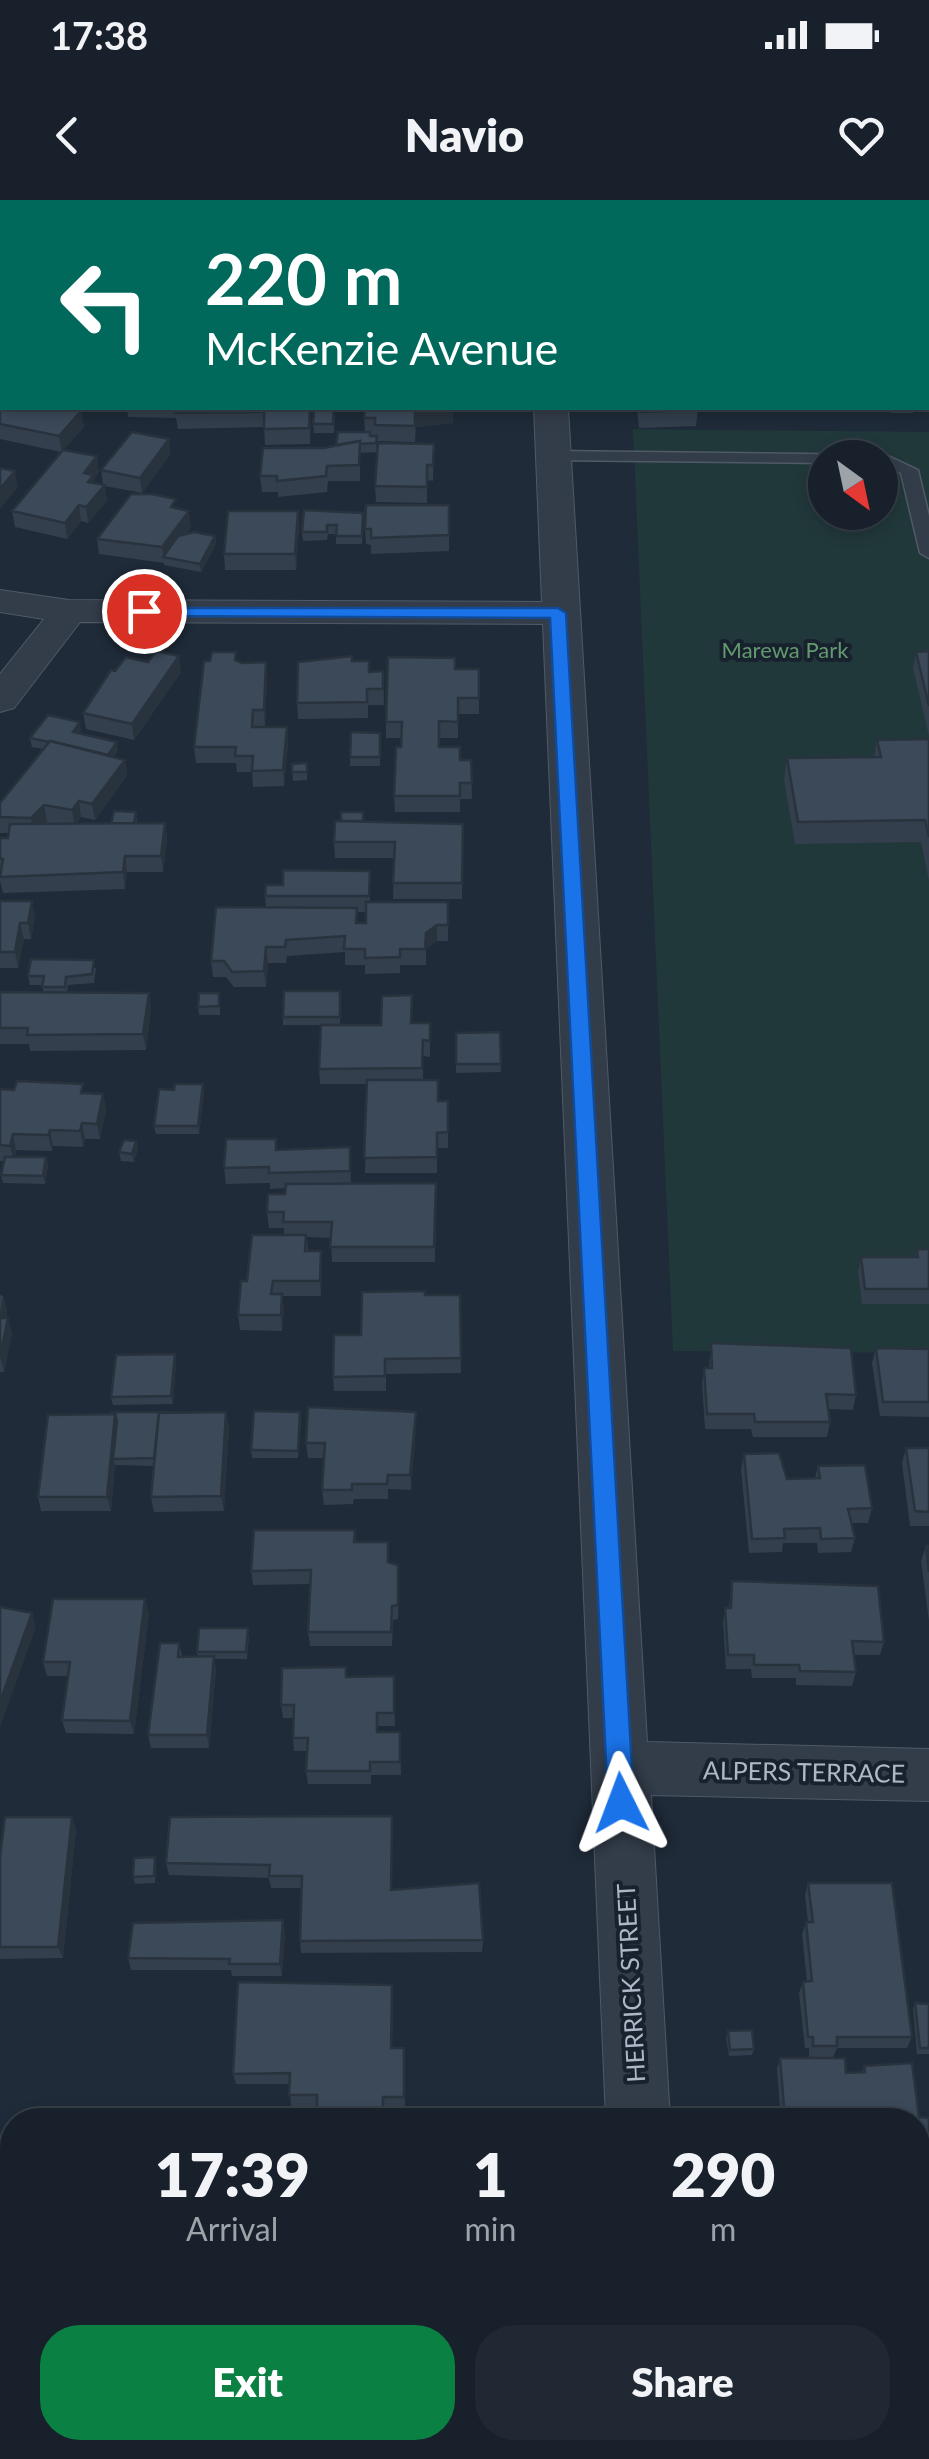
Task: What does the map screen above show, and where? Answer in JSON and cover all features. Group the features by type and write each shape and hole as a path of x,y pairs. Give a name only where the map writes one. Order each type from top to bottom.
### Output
{"street":[{"name":"HERRICK STREET","path":"551,410 558,613 637,2108"},
{"path":"0,602 68,611 558,613"},
{"path":"0,700 68,611"},
{"name":"ALPERS TERRACE","path":"619,1768 929,1774"}],"lane":[{"path":"555,456 808,458"},
{"path":"898,466 909,470 929,552"}],"green space":[{"name":"Marewa Park","path":"633,429 929,432 929,1353 673,1351"}],"building":[{"path":"0,410 81,411 59,436 0,424"},
{"path":"310,410 309,428 264,429 264,412 176,413"},
{"path":"314,410 334,410 333,424 313,424"},
{"path":"365,410 426,410 415,411 415,426 375,425 375,418 364,418"},
{"path":"132,432 169,439 140,478 101,470"},
{"path":"338,432 370,432 370,436 377,436 376,443 336,445"},
{"path":"360,441 359,465 327,466 326,476 277,481 277,476 260,476 263,448 324,448"},
{"path":"378,443 434,444 433,465 427,465 427,487 375,486"},
{"path":"63,450 97,456 84,473 93,475 88,482 105,485 86,507 79,505 65,523 12,511"},
{"path":"0,468 15,471 0,489"},
{"path":"131,494 176,499 171,507 189,511 162,547 97,539"},
{"path":"366,505 449,505 449,535 371,538 371,529 365,529"},
{"path":"304,510 363,513 362,536 336,536 337,525 327,525 327,532 302,532"},
{"path":"228,511 298,511 295,554 224,554"},
{"path":"194,532 215,536 200,564 163,557 178,536"},
{"path":"156,651 179,656 132,724 83,713 111,670 115,671 126,657 148,662"},
{"path":"929,651 929,706 916,652"},
{"path":"212,652 236,652 235,660 242,663 266,662 264,710 253,710 252,727 287,727 283,770 252,771 253,756 235,756 236,747 194,747 204,661 210,661"},
{"path":"352,656 352,661 369,661 369,672 383,671 383,689 367,689 367,702 297,703 298,662"},
{"path":"388,657 455,658 455,669 479,669 479,698 458,698 458,722 439,721 439,747 460,747 460,760 471,760 472,783 460,783 460,796 394,796 396,747 401,747 402,722 386,722"},
{"path":"48,715 80,722 73,732 117,742 108,755 30,738"},
{"path":"351,732 380,733 380,757 350,757"},
{"path":"929,739 929,837 925,820 798,822 787,758 881,757 877,740"},
{"path":"50,741 125,760 92,804 79,801 72,810 44,805 31,818 0,817 0,803"},
{"path":"307,763 307,772 292,772 292,764"},
{"path":"114,811 136,812 134,823 111,824"},
{"path":"341,812 363,812 363,821 341,821"},
{"path":"335,821 463,824 462,883 393,883 395,842 334,842"},
{"path":"165,823 161,856 125,856 123,872 0,877 0,838 8,838 10,824"},
{"path":"283,870 370,871 369,896 265,896 266,885 283,885"},
{"path":"0,901 32,901 28,923 20,923 15,952 0,952"},
{"path":"366,902 448,902 448,925 437,925 426,933 425,949 400,949 400,957 365,958 365,949 344,949 345,936 286,940 285,947 266,947 264,971 232,972 224,961 211,961 216,907 357,908 356,923 366,923"},
{"path":"31,959 94,960 92,974 66,977 65,987 42,987 44,976 28,976"},
{"path":"284,991 340,991 340,1017 283,1017"},
{"path":"0,992 149,993 143,1034 27,1035 28,1028 0,1028"},
{"path":"199,993 219,993 219,1006 198,1007"},
{"path":"412,995 411,1023 430,1023 430,1041 423,1040 422,1068 319,1069 321,1025 381,1025 382,996"},
{"path":"500,1032 501,1064 456,1064 456,1033"},
{"path":"367,1080 438,1080 438,1101 448,1101 448,1132 437,1133 437,1157 364,1158"},
{"path":"17,1081 83,1084 81,1093 103,1094 97,1124 82,1123 80,1131 50,1130 48,1135 13,1134 10,1146 0,1145 0,1089 14,1090"},
{"path":"175,1084 203,1084 198,1126 154,1126 159,1089 174,1090"},
{"path":"226,1139 276,1139 276,1150 350,1147 350,1171 269,1173 269,1167 224,1168"},
{"path":"124,1140 136,1141 132,1154 119,1152"},
{"path":"5,1157 46,1157 43,1176 1,1175"},
{"path":"436,1183 434,1247 330,1247 332,1222 283,1222 284,1212 267,1212 268,1194 285,1194 286,1184"},
{"path":"252,1235 306,1235 305,1251 321,1251 320,1281 273,1281 271,1294 282,1294 281,1315 238,1315 241,1281 247,1281"},
{"path":"917,1249 929,1249 929,1289 865,1289 861,1257 918,1257"},
{"path":"425,1291 425,1295 460,1295 461,1358 385,1359 385,1376 333,1377 334,1335 361,1335 362,1292"},
{"path":"0,1318 8,1318 0,1357"},
{"path":"711,1343 851,1348 856,1395 826,1394 830,1422 755,1422 754,1414 707,1414 704,1368 712,1368"},
{"path":"876,1348 929,1349 929,1402 883,1402"},
{"path":"175,1354 171,1396 111,1397 116,1355"},
{"path":"308,1407 416,1412 410,1475 388,1475 387,1484 352,1484 352,1490 322,1490 325,1443 306,1443"},
{"path":"254,1411 300,1412 298,1451 251,1450"},
{"path":"112,1412 170,1412 159,1413 154,1458 113,1459 117,1421"},
{"path":"226,1412 221,1496 151,1497 159,1413"},
{"path":"115,1414 107,1497 38,1497 48,1415"},
{"path":"906,1448 929,1448 929,1512 915,1511"},
{"path":"779,1453 787,1479 820,1478 818,1466 865,1465 872,1508 848,1509 855,1538 821,1539 820,1528 784,1529 785,1538 752,1539 744,1454"},
{"path":"254,1530 355,1530 354,1542 388,1542 388,1562 398,1565 398,1605 392,1606 391,1632 308,1632 311,1570 251,1571"},
{"path":"732,1581 878,1586 884,1642 852,1641 856,1672 800,1671 799,1665 754,1665 754,1655 728,1655 725,1608 731,1608"},
{"path":"53,1599 145,1599 130,1721 62,1720 70,1662 43,1662"},
{"path":"0,1607 32,1613 0,1702"},
{"path":"199,1628 248,1628 246,1652 197,1652"},
{"path":"160,1643 179,1643 178,1657 214,1656 207,1735 148,1735"},
{"path":"346,1667 346,1677 394,1676 394,1713 377,1713 377,1732 400,1732 400,1762 370,1762 370,1771 306,1771 308,1738 293,1738 294,1705 281,1705 282,1668"},
{"path":"392,1816 391,1890 479,1883 483,1940 300,1941 302,1876 269,1876 270,1865 166,1863 170,1817"},
{"path":"5,1817 72,1817 58,1947 0,1947 0,1856"},
{"path":"155,1857 154,1876 133,1877 134,1858"},
{"path":"808,1883 892,1883 912,2037 837,2037 837,2046 813,2046 813,2037 808,2037 803,1982 812,1981 806,1922 813,1922"},
{"path":"283,1920 280,1964 229,1964 230,1959 128,1958 133,1923"},
{"path":"238,1982 392,1985 391,2048 404,2048 404,2097 383,2097 383,2108 317,2108 317,2095 289,2095 290,2073 233,2074"},
{"path":"915,2003 929,2004 929,2048 920,2048"},
{"path":"752,2030 754,2049 730,2050 728,2031"},
{"path":"780,2058 845,2058 846,2073 865,2072 864,2066 912,2063 918,2108 784,2108"}],"route":[{"path":"144,611 558,613 621,1803"}]}
